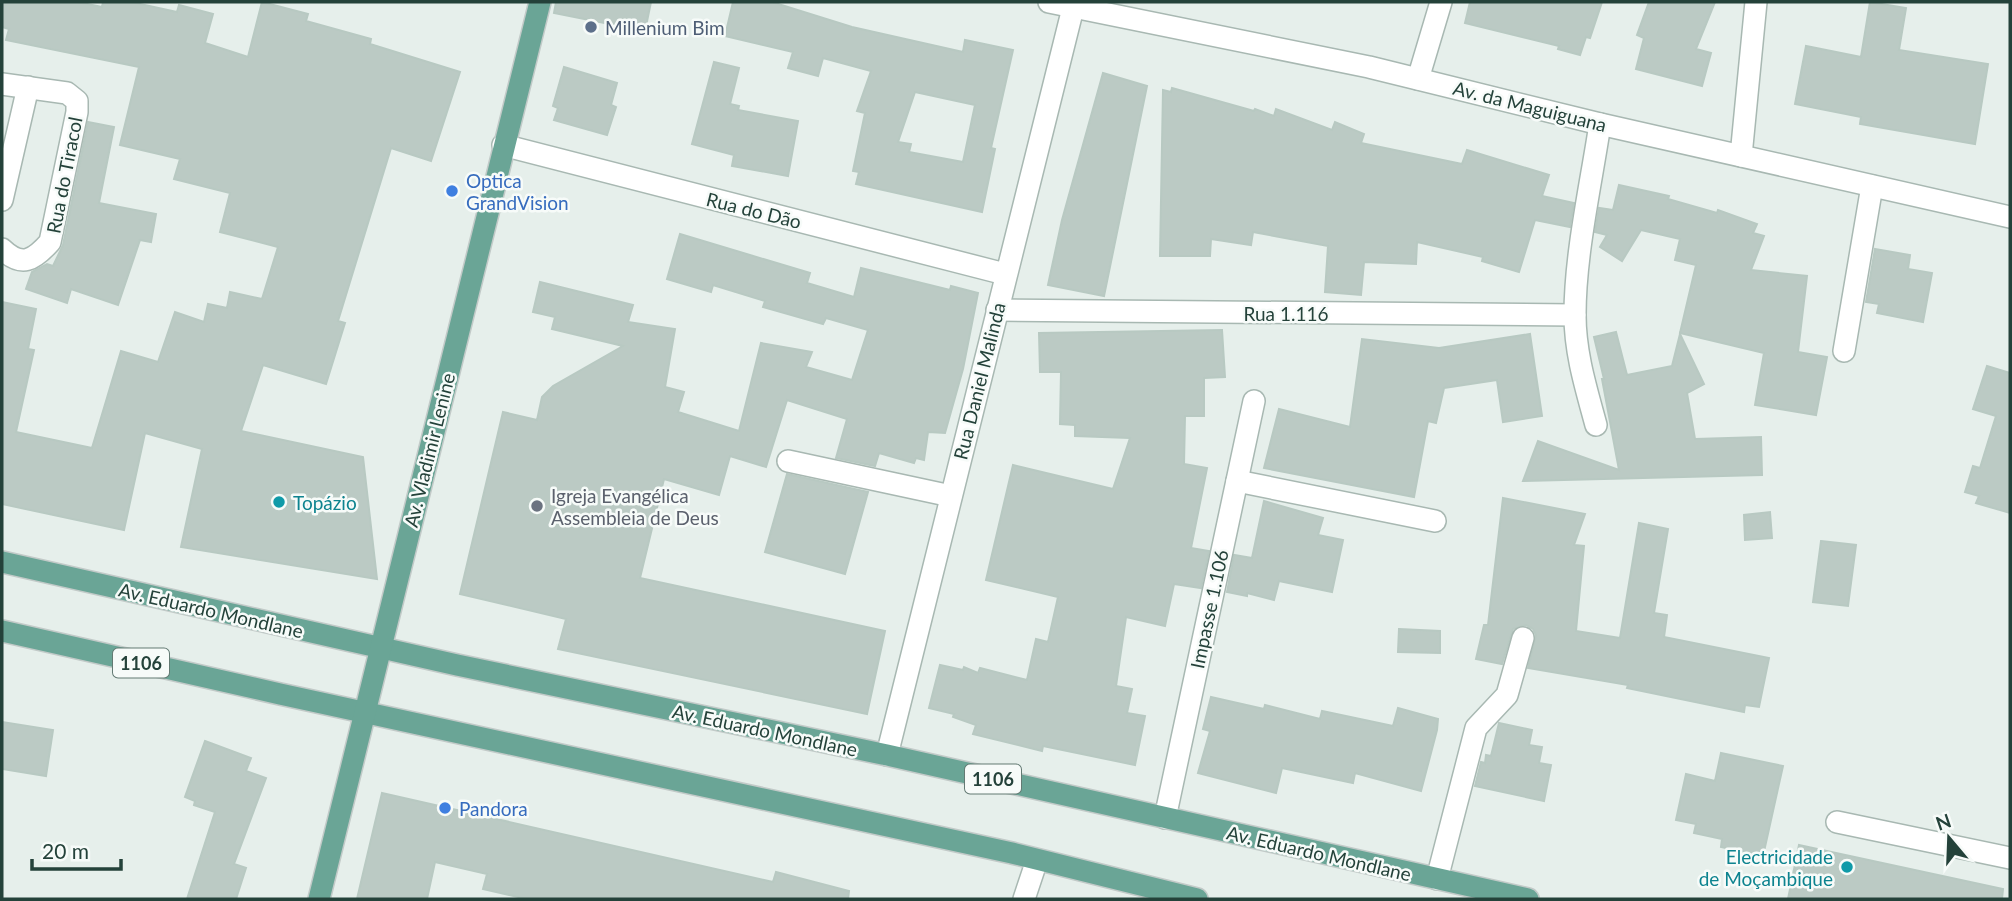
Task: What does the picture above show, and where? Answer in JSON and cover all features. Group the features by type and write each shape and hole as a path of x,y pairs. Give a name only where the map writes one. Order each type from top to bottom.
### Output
{"main road":[{"name":"Av. Vladimir Lenine","path":"319,899 540,2"},
{"name":"Av. Eduardo Mondlane","path":"2,562 380,648 887,755 1528,899"},
{"name":"1106","path":"2,631 910,830 1197,899"}],"street":[{"name":"Av. da Maguiguana","path":"1049,2 1073,8 1105,7 2010,217"},
{"path":"1418,79 1441,2"},
{"path":"1741,156 1756,2"},
{"name":"Rua Daniel Malinda","path":"887,755 1073,8"},
{"name":"Rua do Tiracol","path":"2,84 67,93 77,101 51,242 40,253 26,261 12,258 2,249"},
{"path":"2,200 28,87"},
{"path":"1596,425 1579,360 1575,315 1600,124"},
{"name":"Rua do Dão","path":"503,145 1005,274"},
{"path":"1844,351 1872,186"},
{"name":"Rua 1.116","path":"998,310 1575,315"},
{"name":"Impasse 1.106","path":"1164,818 1254,401"},
{"path":"788,461 951,496"},
{"path":"1237,481 1435,521"},
{"path":"1437,879 1476,729 1507,695 1523,638"},
{"path":"1837,822 2010,858"},
{"path":"1024,899 1037,860"}],"building":[{"path":"2,2 78,2 102,7 103,2 131,2 177,12 179,5 213,14 205,43 248,57 262,2 308,14 306,21 371,39 370,44 460,72 431,161 391,148 338,321 345,323 326,384 263,365 241,431 363,457 377,579 181,547 202,449 145,433 124,530 2,504 2,302 36,309 28,349 34,350 16,432 92,448 121,351 158,362 175,312 204,322 208,304 227,308 230,292 262,299 278,247 220,232 230,193 174,179 180,159 120,145 139,67 6,40 9,29 2,27"},
{"path":"556,2 651,2 645,31 554,13"},
{"path":"733,2 772,2 852,27 963,52 965,40 1013,50 991,148 995,149 982,212 856,184 859,172 853,171 865,113 857,111 871,71 823,58 818,76 788,68 793,52 725,36","holes":["915,92 975,105 963,162 909,152 911,144 898,142"]},
{"path":"1470,2 1602,2 1590,38 1586,37 1580,55 1558,49 1559,46 1465,23"},
{"path":"1649,2 1715,2 1696,49 1711,53 1702,86 1636,69 1644,38 1637,35"},
{"path":"1870,2 1906,8 1899,50 1988,64 1975,144 1860,124 1861,117 1795,104 1806,46 1861,57"},
{"path":"714,62 739,68 730,104 739,106 738,110 798,121 788,176 732,166 734,155 692,144"},
{"path":"564,67 617,83 611,105 616,107 607,135 554,120 558,108 553,106"},
{"path":"1103,73 1147,86 1104,296 1048,285 1062,220"},
{"path":"1172,88 1274,116 1276,109 1332,130 1335,122 1364,134 1361,143 1462,164 1467,150 1549,175 1542,196 1574,203 1570,227 1535,220 1519,272 1482,261 1483,257 1417,242 1416,264 1364,262 1361,295 1325,292 1328,246 1253,232 1251,245 1211,239 1210,256 1160,256 1163,90 1171,92"},
{"path":"88,122 114,127 99,203 156,214 151,242 140,240 118,305 71,289 67,303 26,289 32,272 47,264 53,266 63,245"},
{"path":"1619,185 1669,196 1668,199 1717,213 1718,210 1757,224 1753,233 1764,236 1751,270 1807,276 1798,352 1827,357 1816,415 1755,405 1764,353 1680,333 1696,265 1675,260 1680,239 1641,230 1622,261 1600,247 1607,235 1595,232 1599,208 1613,210"},
{"path":"680,234 810,273 807,283 854,297 861,268 950,290 951,286 978,293 963,369 945,433 928,432 924,460 916,458 914,463 879,453 875,466 836,458 847,419 787,400 766,467 730,456 719,495 664,479 640,578 885,631 867,714 558,649 566,619 460,594 503,412 537,420 542,397 553,386 623,346 552,329 555,317 533,312 540,282 633,305 628,322 675,329 665,387 684,392 678,412 739,431 761,343 812,352 806,367 852,380 868,330 826,318 823,324 763,307 765,301 713,285 711,292 667,279"},
{"path":"1875,249 1910,255 1908,269 1932,273 1923,322 1877,313 1879,304 1866,302"},
{"path":"1222,330 1225,377 1204,378 1204,416 1185,416 1184,464 1207,468 1191,548 1209,551 1201,588 1174,584 1165,626 1126,617 1116,686 1132,689 1127,713 1145,716 1135,765 1043,746 1042,751 973,734 976,725 953,717 954,714 929,708 940,665 963,670 964,667 978,673 980,668 1027,680 1036,639 1048,642 1058,597 986,580 1013,465 1113,489 1130,438 1075,436 1075,425 1060,424 1061,372 1040,372 1039,333"},
{"path":"1616,332 1627,375 1672,366 1680,334 1704,384 1687,393 1695,439 1761,437 1762,475 1523,481 1538,441 1619,470 1594,337"},
{"path":"1530,334 1542,416 1503,422 1497,380 1444,388 1436,423 1428,421 1414,497 1264,468 1279,409 1350,427 1362,339 1439,348"},
{"path":"1987,366 2010,373 2010,513 1976,503 1979,496 1965,492 1973,466 1980,468 1996,416 1973,409"},
{"path":"787,474 868,492 845,574 765,552"},
{"path":"1503,498 1585,514 1574,545 1584,546 1576,631 1620,638 1639,523 1668,529 1654,613 1667,615 1664,637 1769,658 1759,707 1745,705 1744,712 1627,688 1628,685 1528,668 1536,635 1533,629 1526,625 1513,629 1502,664 1476,659 1484,625 1488,625"},
{"path":"1264,501 1323,518 1318,535 1343,540 1332,592 1279,581 1274,600 1247,593 1247,596 1227,592 1234,555 1252,558"},
{"path":"1770,512 1772,538 1745,540 1744,515"},
{"path":"1821,541 1856,545 1848,606 1813,602"},
{"path":"1399,629 1440,631 1440,653 1398,652"},
{"path":"1211,697 1264,709 1265,705 1320,719 1322,711 1393,726 1398,708 1438,719 1421,791 1355,773 1353,783 1282,768 1276,793 1198,773 1210,731 1203,729"},
{"path":"2,722 53,730 46,776 2,769"},
{"path":"1499,723 1532,730 1529,745 1542,747 1539,763 1551,765 1544,801 1475,786 1481,762 1485,763 1486,755 1491,756"},
{"path":"205,741 251,758 246,771 266,778 234,864 246,868 236,899 187,899 215,812 194,805 195,801 185,797"},
{"path":"1721,753 1783,766 1763,856 1721,847 1722,839 1694,833 1696,824 1676,820 1686,774 1715,781"},
{"path":"382,793 773,882 776,872 849,891 848,899 527,899 483,889 487,874 435,862 427,899 357,899"},
{"name":"Electricidade de Moçambique","path":"1799,845 2003,889 2002,899 1788,899"}],"place":[{"name":"Millenium Bim","path":"591,27"},
{"name":"Optica GrandVision","path":"452,191"},
{"name":"Topázio","path":"279,502"},
{"name":"Igreja Evangélica Assembleia de Deus","path":"537,506"},
{"name":"Pandora","path":"445,808"},
{"name":"Electricidade de Moçambique","path":"1847,867"}]}
